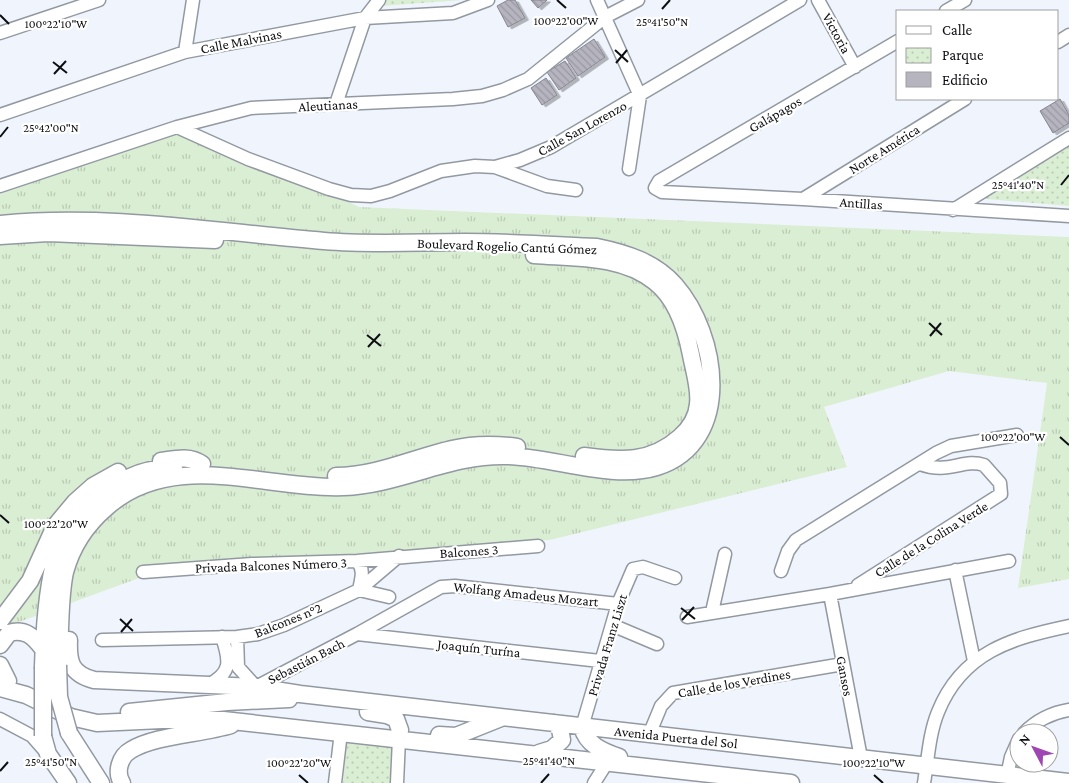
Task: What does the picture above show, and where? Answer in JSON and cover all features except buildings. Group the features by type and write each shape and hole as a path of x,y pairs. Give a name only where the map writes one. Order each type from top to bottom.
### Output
{"main road":[{"name":"Boulevard Rogelio Cantú Gómez","path":"0,224 47,219 149,223 327,241 466,242 597,247 617,251 642,260 662,272 676,286 692,311 706,344 712,380 710,408 706,426 681,454 658,466 637,470 613,471 506,456 477,458 368,485 343,487 203,475 169,477 133,488 116,498 98,515 73,548 63,586 43,736 48,754 68,783"},
{"name":"Boulevard Rogelio Cantú Gómez","path":"0,236 68,234 241,241 326,251 463,251 596,259 637,271 655,281 670,298 682,321 690,350 698,405 693,422 685,433 672,445 654,455 634,459 598,458 506,445 481,445 453,448 372,472 342,476 312,476 202,464 149,470 129,477 90,505 74,523 62,542 54,563 43,648 51,666 69,733 101,783"},
{"path":"0,621 30,582 56,526 75,502 93,486 118,472 140,465 183,458 193,459 202,464"},
{"name":"Avenida Puerta del Sol","path":"66,570 70,600 68,658 77,673 94,680 256,687 345,700 1069,782"},
{"path":"0,645 10,632 23,631 43,648"},
{"path":"0,664 3,682 26,696 71,716 98,723 205,718 237,723 341,732 348,725 353,724 399,734 484,748 644,766 695,778 791,783"},
{"path":"3,682 78,709 100,713 295,698 292,693"},
{"path":"345,700 354,707 366,712 392,717 398,723 399,734"},
{"path":"399,734 456,736 504,717"},
{"path":"122,783 119,768 122,758 129,750 145,743 217,729 237,723"},
{"path":"534,754 552,749 562,740 560,729 554,723"},
{"path":"582,727 584,734 594,746 644,766"},
{"path":"479,728 478,738 484,748"}],"street":[{"path":"0,33 100,0"},
{"path":"185,52 193,0"},
{"path":"336,104 365,18 379,0"},
{"name":"Calle Malvinas","path":"0,114 185,52 365,18 453,13 488,0"},
{"path":"597,0 640,96 629,169"},
{"name":"Aleutianas","path":"0,186 177,127 250,108 452,100 482,96 503,90 528,79 605,17 638,0"},
{"name":"Calle San Lorenzo","path":"177,127 248,158 351,195 371,196 390,191 441,171 474,166 495,167 520,160 551,147 800,0"},
{"name":"Victoria","path":"818,0 855,67"},
{"path":"948,10 965,0"},
{"name":"Galápagos","path":"655,188 659,181 896,42"},
{"name":"Norte América","path":"803,199 963,100"},
{"path":"953,210 1069,138"},
{"path":"495,167 546,186 576,190"},
{"name":"Antillas","path":"655,188 662,192 1069,216"},
{"path":"781,571 788,551 796,540 951,446 1017,435"},
{"name":"Calle de la Colina Verde","path":"852,589 1001,494 1000,483 984,465 972,463 939,470 920,464"},
{"name":"Balcones 3","path":"399,556 538,546"},
{"path":"712,612 725,554"},
{"name":"Privada Balcones Número 3","path":"143,572 252,564 357,561 399,556"},
{"name":"Balcones n°2","path":"102,640 237,638 258,634 284,625 359,590 399,556"},
{"path":"357,561 362,567 359,590 389,597"},
{"path":"687,617 830,594 1009,561"},
{"name":"Privada Franz Liszt","path":"582,727 600,661 618,604 630,574 637,567 675,578"},
{"path":"955,570 974,661"},
{"name":"Wolfang Amadeus Mozart","path":"357,634 440,587 455,586 618,604"},
{"name":"Gansos","path":"830,594 861,758"},
{"path":"612,625 657,644"},
{"path":"924,783 929,746 938,712 953,684 974,661 995,648 1033,634 1069,626"},
{"name":"Joaquín Turína","path":"357,634 600,661"},
{"name":"Sebastián Bach","path":"256,687 357,634"},
{"path":"222,638 233,667 256,687"},
{"path":"208,685 233,667 237,638"},
{"name":"Calle de los Verdines","path":"649,735 662,706 673,692 843,664"},
{"path":"1034,723 1056,712 1069,710"},
{"path":"0,720 32,736 48,754"},
{"path":"335,783 341,732"},
{"path":"397,783 399,734"},
{"path":"594,783 608,761"},
{"path":"1007,776 1009,766"}],"green space":[{"path":"385,0 462,0 382,6"},
{"path":"182,125 359,207 1069,237 1069,579 1018,588 1047,383 949,371 824,407 847,467 550,540 169,567 0,629 0,189"},
{"path":"1069,142 1069,206 975,198"},
{"path":"347,738 396,744 393,783 343,783"}]}
